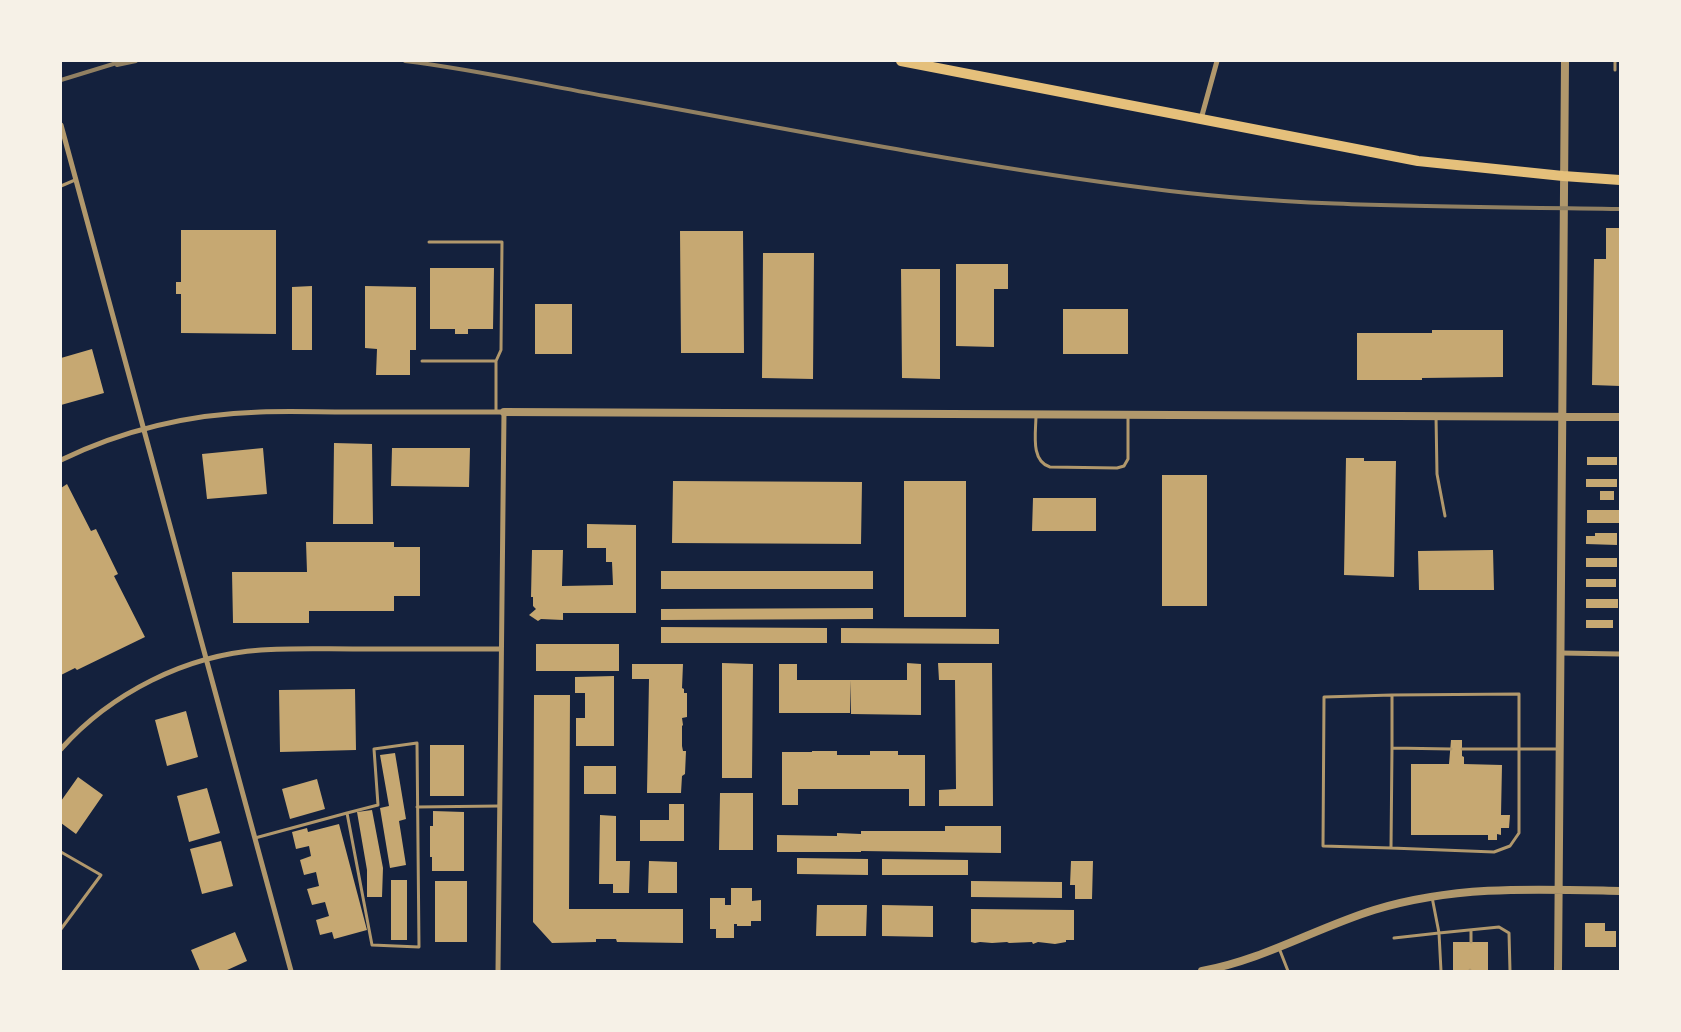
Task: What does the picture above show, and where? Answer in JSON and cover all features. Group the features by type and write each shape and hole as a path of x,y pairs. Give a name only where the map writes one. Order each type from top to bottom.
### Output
{"main road":[{"path":"902,61 1418,161 1620,180"}],"street":[{"path":"1201,119 1217,61"},
{"path":"1558,971 1565,61"},
{"path":"61,125 291,971"},
{"path":"61,460 93,446 144,429 196,418 259,412 1620,417"},
{"path":"498,971 501,649 500,412"},
{"path":"61,748 84,726 118,700 184,666 207,659 244,651 269,649 501,649"},
{"path":"1560,653 1620,654"},
{"path":"1202,971 1227,965 1279,947 1373,911 1432,896 1483,891 1620,891"}],"lane":[{"path":"1615,61 1615,70"},
{"path":"61,186 76,180"},
{"path":"429,242 502,242 501,350 496,361 500,412"},
{"path":"422,361 496,361"},
{"path":"1036,415 1036,454 1045,466 1060,468 1117,468 1124,466 1128,459 1128,415"},
{"path":"1436,415 1436,474 1445,516"},
{"path":"1519,694 1520,749 1519,833 1510,846 1494,852 1323,846 1324,697 1519,694"},
{"path":"1390,848 1392,695"},
{"path":"255,838 347,813 378,805 374,749 417,743 419,947 372,945 347,813"},
{"path":"1392,748 1451,749"},
{"path":"1462,749 1560,749"},
{"path":"418,807 499,806"},
{"path":"61,852 101,875 61,929"},
{"path":"1432,896 1439,932 1441,971"},
{"path":"1394,938 1499,927 1509,932 1510,971"},
{"path":"1470,930 1471,942"},
{"path":"1279,947 1288,971"}],"building":[{"path":"1606,228 1620,228 1620,386 1592,385 1594,259 1606,259"},
{"path":"181,230 276,230 276,334 181,333 181,294 176,294 176,282 181,282"},
{"path":"680,231 743,231 744,353 681,353"},
{"path":"763,253 814,253 813,379 762,378"},
{"path":"956,264 1008,264 1008,289 994,289 994,347 956,346"},
{"path":"430,268 494,268 493,329 468,329 468,334 455,334 455,329 430,329"},
{"path":"901,269 940,269 940,379 902,378"},
{"path":"312,286 312,350 292,350 292,287"},
{"path":"365,286 416,287 416,350 410,350 410,375 376,375 377,349 365,348"},
{"path":"535,304 572,304 572,354 535,354"},
{"path":"1063,309 1128,309 1128,354 1063,354"},
{"path":"1432,330 1503,330 1503,377 1357,380 1357,333 1432,333"},
{"path":"92,349 104,393 61,405 61,358"},
{"path":"334,443 372,444 373,524 333,524"},
{"path":"263,448 267,494 207,499 202,454"},
{"path":"392,448 470,448 469,487 391,486"},
{"path":"1587,457 1617,457 1617,465 1587,465"},
{"path":"1346,458 1364,458 1364,461 1396,461 1394,577 1344,575"},
{"path":"1162,475 1207,475 1207,606 1162,606"},
{"path":"1586,479 1617,479 1617,487 1586,487"},
{"path":"673,481 862,482 861,544 672,543"},
{"path":"904,481 966,481 966,617 904,617"},
{"path":"67,484 91,531 96,529 118,574 114,576 145,637 77,670 75,668 61,675 61,488"},
{"path":"1600,491 1614,491 1614,500 1600,500"},
{"path":"1033,498 1096,498 1096,531 1032,531"},
{"path":"1587,510 1619,510 1619,523 1587,523"},
{"path":"587,524 636,525 636,613 563,613 563,620 541,619 538,621 529,615 536,609 533,606 533,597 531,597 532,550 563,550 562,586 613,585 612,562 606,562 606,548 587,548"},
{"path":"1595,533 1617,533 1617,545 1586,544 1586,536 1595,536"},
{"path":"306,542 394,542 394,547 420,547 420,596 394,596 394,611 309,611 309,623 233,623 232,572 307,572"},
{"path":"1493,550 1494,590 1419,590 1418,551"},
{"path":"1586,558 1617,558 1617,567 1586,567"},
{"path":"661,571 873,571 873,589 661,589"},
{"path":"1586,579 1616,579 1616,587 1586,587"},
{"path":"1586,599 1618,599 1618,608 1586,608"},
{"path":"873,608 873,619 661,620 661,609"},
{"path":"1586,620 1613,620 1613,628 1586,628"},
{"path":"661,627 827,628 827,643 661,643"},
{"path":"841,628 999,629 999,644 841,643"},
{"path":"536,644 619,644 619,671 536,671"},
{"path":"722,663 753,664 752,778 722,778"},
{"path":"907,663 921,664 921,715 851,714 851,680 907,680"},
{"path":"938,663 992,663 993,806 939,806 939,790 956,789 955,680 939,680"},
{"path":"632,664 683,664 682,688 684,693 687,693 687,717 682,718 682,746 683,751 686,751 685,774 682,776 681,793 647,793 649,679 632,679"},
{"path":"779,664 797,664 797,680 851,680 850,713 779,713"},
{"path":"614,676 614,746 576,746 576,718 585,718 585,693 575,693 575,677"},
{"path":"355,689 356,750 280,752 279,690"},
{"path":"534,695 570,695 569,909 683,909 683,943 617,942 616,939 596,939 596,942 552,943 533,922"},
{"path":"186,711 198,757 167,766 155,720"},
{"path":"1451,740 1462,740 1464,764 1502,765 1501,815 1510,815 1509,828 1501,828 1501,835 1497,834 1497,840 1488,840 1488,835 1411,835 1411,764 1449,764"},
{"path":"430,745 464,745 464,796 430,796"},
{"path":"837,751 837,755 870,755 870,751 898,751 898,755 925,755 925,806 909,806 909,789 798,789 798,805 782,805 782,752"},
{"path":"395,753 406,819 399,821 406,865 390,868 380,808 389,806 380,755"},
{"path":"584,766 616,766 616,794 584,794"},
{"path":"78,777 103,795 76,834 61,823 61,801"},
{"path":"317,779 325,809 290,819 282,789"},
{"path":"207,788 220,833 189,842 177,796"},
{"path":"720,793 753,793 753,850 719,850"},
{"path":"669,804 684,804 684,841 640,841 640,820 669,820"},
{"path":"372,810 383,868 382,897 367,897 367,870 357,812"},
{"path":"433,811 464,812 464,871 432,871 430,826 433,826"},
{"path":"600,815 616,816 616,861 630,861 629,893 613,893 613,884 599,884"},
{"path":"339,824 367,930 334,939 332,932 320,935 316,920 329,916 325,902 312,905 307,889 319,886 316,872 304,875 300,860 311,856 309,846 296,849 292,832 307,828 308,832"},
{"path":"945,826 1001,826 1001,853 777,852 777,835 837,836 837,833 861,834 861,831 945,831"},
{"path":"221,841 233,886 202,894 190,849"},
{"path":"797,858 868,859 868,875 797,874"},
{"path":"882,859 968,860 968,875 882,875"},
{"path":"649,861 677,862 677,893 648,893"},
{"path":"1071,861 1093,861 1092,899 1075,899 1075,885 1070,885"},
{"path":"391,880 407,880 407,940 391,940"},
{"path":"435,881 467,881 467,942 435,942"},
{"path":"971,881 1062,882 1062,898 971,897"},
{"path":"731,888 752,888 752,901 761,900 761,921 751,921 751,926 737,926 737,924 734,924 734,938 716,938 716,929 710,929 710,898 725,898 725,905 731,905"},
{"path":"817,905 867,905 866,936 816,936"},
{"path":"882,905 933,906 933,937 882,936"},
{"path":"971,909 1074,910 1074,940 1066,940 1066,942 1055,944 1038,942 1033,944 1032,942 971,942"},
{"path":"1585,923 1605,923 1605,931 1616,931 1616,947 1585,947"},
{"path":"235,932 247,961 225,971 200,971 191,950"},
{"path":"1453,942 1488,942 1488,970 1453,970"}],"railway":[{"path":"61,80 123,61"},
{"path":"117,65 136,61"},
{"path":"405,61 480,72 943,157 1146,188 1205,195 1323,203 1442,207 1620,209"}]}
